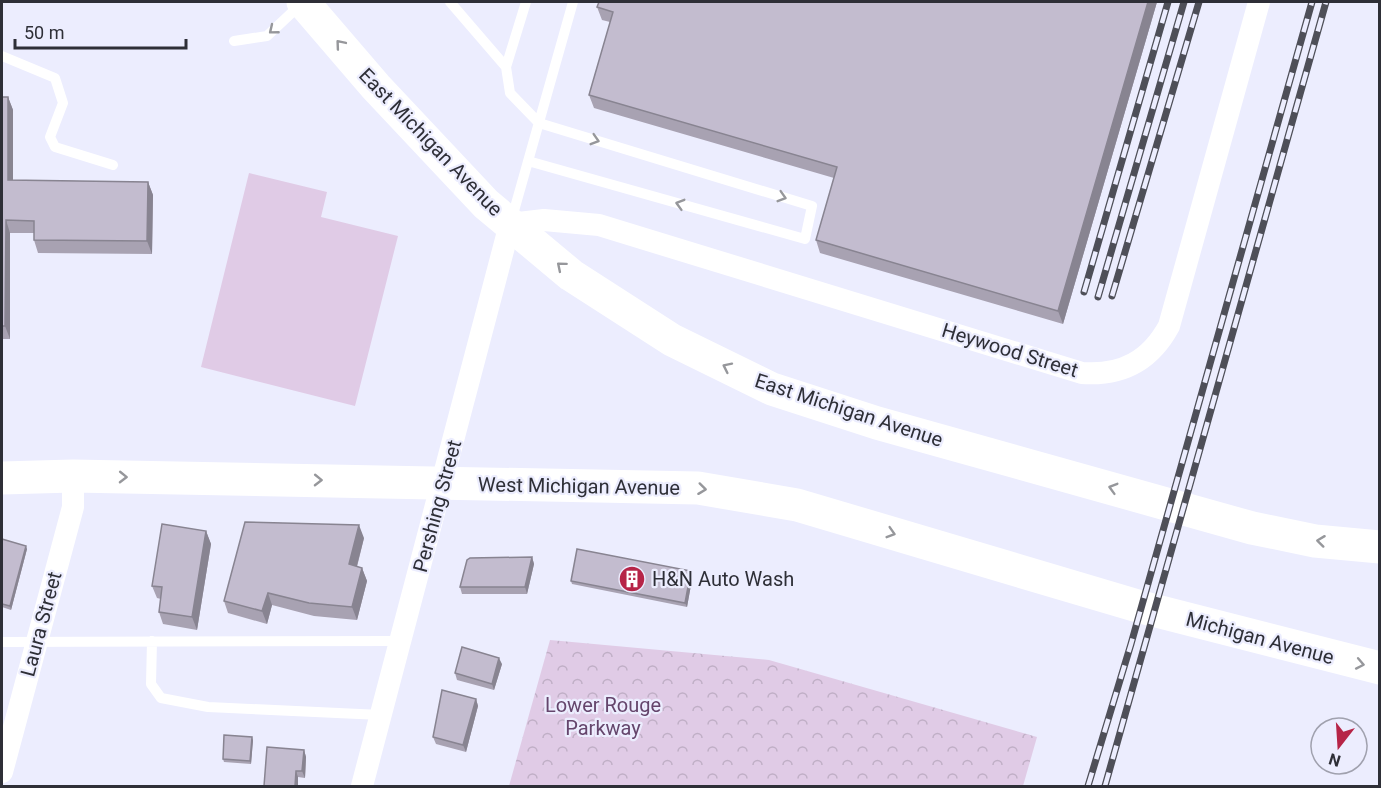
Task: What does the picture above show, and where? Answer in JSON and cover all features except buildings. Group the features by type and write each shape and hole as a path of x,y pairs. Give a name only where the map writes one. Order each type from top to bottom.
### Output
{"main road":[{"name":"East Michigan Avenue","path":"304,2 417,132 486,204 571,275 672,340 772,389 877,423 1262,530 1316,541 1380,547"},
{"name":"West Michigan Avenue","path":"2,478 73,476 698,488 797,505 1141,607"},
{"name":"Michigan Avenue","path":"1141,607 1380,668"}],"street":[{"name":"Heywood Street","path":"510,224 544,220 598,225 1082,373 1114,372 1132,366 1147,356 1159,344 1168,326 1259,2"},
{"name":"Pershing Street","path":"362,786 510,224"},
{"name":"Laura Street","path":"2,772 73,507 73,476"}],"lane":[{"path":"234,41 267,36 304,2"},
{"path":"450,2 506,67"},
{"path":"526,2 506,67 510,93 539,123 812,206 805,239 528,161"},
{"path":"510,224 573,2"},
{"path":"2,56 55,78 63,103 50,137 55,147 113,165"},
{"path":"152,641 151,684 160,698 208,707 381,714"},
{"path":"2,642 401,641"}],"green space":[{"path":"249,173 327,192 321,217 398,236 355,406 201,367"},
{"name":"Lower Rouge Parkway","path":"550,640 769,660 1037,737 1023,786 509,786"}],"railway":[{"path":"1084,292 1168,2"},
{"path":"1098,297 1184,2"},
{"path":"1112,296 1199,2"},
{"path":"1088,786 1131,644 1312,2"},
{"path":"1105,786 1326,2"}],"place":[{"name":"H&N Auto Wash","path":"632,579"}]}
